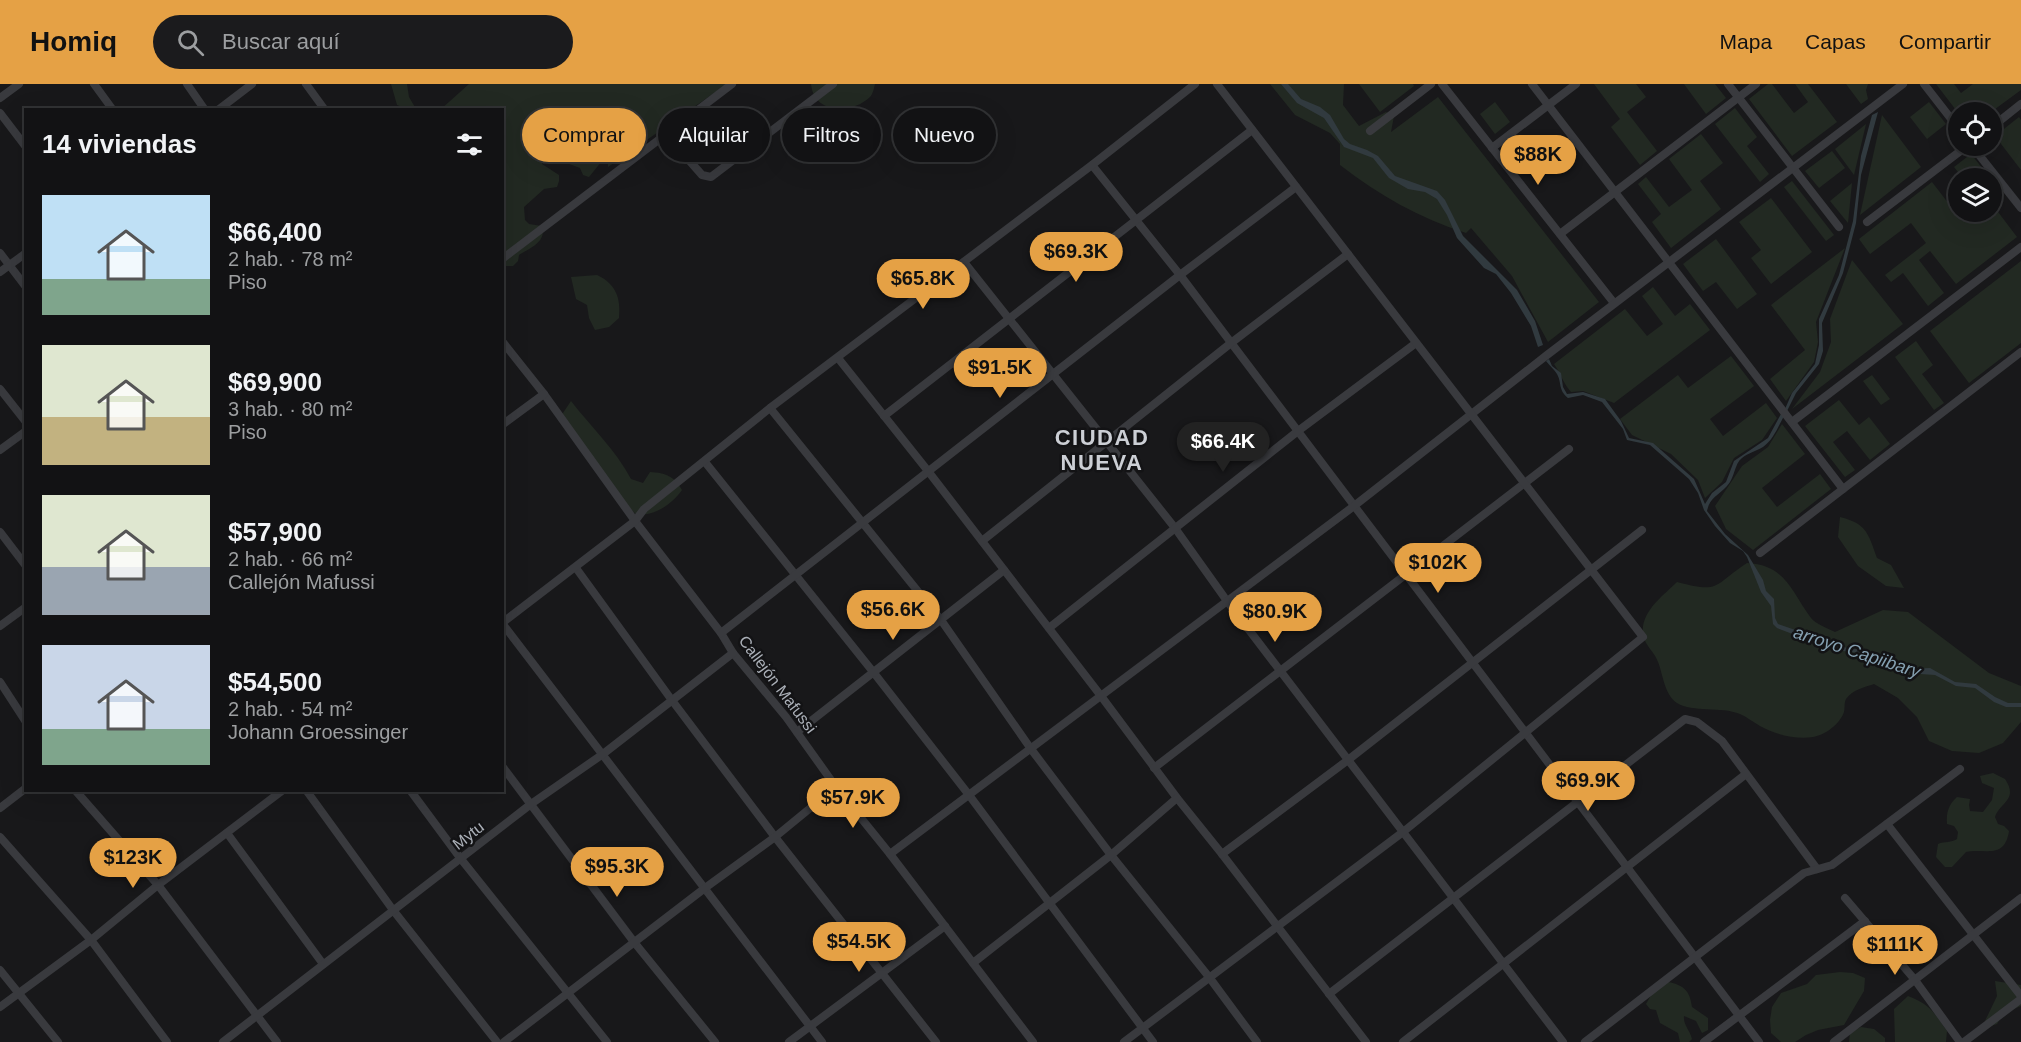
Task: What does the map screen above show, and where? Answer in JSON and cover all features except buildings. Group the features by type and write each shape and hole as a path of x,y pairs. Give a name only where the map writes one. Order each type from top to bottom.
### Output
{"street":[{"path":"0,98 19,84"},
{"path":"94,84 112,108"},
{"path":"187,84 204,108"},
{"path":"221,108 252,84"},
{"path":"306,84 324,108"},
{"path":"700,108 732,84"},
{"path":"770,132 833,84"},
{"path":"504,622 635,521 644,509 770,408 1092,165 1195,84"},
{"path":"1124,1042 1403,832 1643,637 1217,84"},
{"path":"1370,131 1431,84"},
{"path":"1442,84 1614,303"},
{"path":"1532,84 1843,489"},
{"path":"1492,148 1576,84"},
{"path":"1728,84 1839,227"},
{"path":"1560,234 1756,84"},
{"path":"890,854 1354,506 1614,303 1903,84"},
{"path":"1924,84 1948,115"},
{"path":"2002,119 2021,105"},
{"path":"0,113 24,144"},
{"path":"884,416 1252,130"},
{"path":"504,257 658,140"},
{"path":"1867,222 1954,156"},
{"path":"1980,156 2021,208"},
{"path":"691,162 702,175 711,177 731,162"},
{"path":"1092,165 1180,275 1759,1042"},
{"path":"721,633 1296,187"},
{"path":"1792,422 2021,247"},
{"path":"0,253 24,284"},
{"path":"0,272 24,254"},
{"path":"982,541 1231,343 1348,254"},
{"path":"964,262 1175,528 1227,601 1563,1042"},
{"path":"1049,628 1298,431 1416,343"},
{"name":"Callejón Mafussi","path":"504,344 721,633 733,653 797,732 836,787 1033,1042"},
{"path":"1760,553 2021,352"},
{"path":"838,358 928,471 1366,1042"},
{"path":"0,389 24,419"},
{"path":"504,424 544,394"},
{"path":"770,408 940,620 1031,749 1257,1042"},
{"path":"0,450 24,432"},
{"path":"1154,768 1569,449"},
{"path":"705,462 969,795 1152,1042"},
{"path":"1222,854 1348,760 1642,530"},
{"path":"0,532 24,563"},
{"path":"576,568 775,837 936,1042"},
{"path":"797,732 1004,570"},
{"path":"0,626 24,608"},
{"path":"504,626 822,1042"},
{"name":"Mytu","path":"223,1042 531,804 603,754 733,653"},
{"path":"0,682 24,719"},
{"path":"1329,994 1685,718 1697,722 1722,741 1817,869"},
{"path":"504,769 634,942 715,1042"},
{"path":"1585,1042 1804,873 1832,864 1960,769"},
{"path":"1403,1042 1746,774"},
{"path":"504,1042 775,837 836,787"},
{"path":"0,808 24,790"},
{"path":"77,792 158,885 276,1042"},
{"path":"0,1007 91,940 158,885 279,792"},
{"path":"307,792 393,910 497,1042"},
{"path":"411,792 461,859 607,1042"},
{"path":"973,963 1111,855 1177,798"},
{"path":"1845,898 1915,980 1962,1042 2021,998 1887,824"},
{"path":"227,833 323,964"},
{"path":"0,837 91,940 167,1042"},
{"path":"1834,1042 2021,898"},
{"path":"1704,1042 1738,1014 1865,921"},
{"path":"789,1042 945,926"},
{"path":"0,970 58,1042"}],"shaded area":[{"path":"391,84 407,84 409,97 415,108 397,105"},
{"path":"469,84 727,84 693,108 658,108 658,132 646,140 646,108 522,108 522,162 542,162 559,175 559,181 557,187 544,189 524,207 525,220 529,224 542,226 543,232 540,240 519,255 518,261 513,266 504,266 504,108 442,108"},
{"path":"811,84 875,84 870,97 848,108 826,106 814,94"},
{"path":"1270,84 1344,84 1343,105 1359,126 1386,112 1394,116 1391,132 1438,97 1599,302 1548,342 1512,276 1471,228 1466,233 1432,220 1400,205 1355,176 1340,165 1340,144 1330,133 1295,115"},
{"path":"1359,84 1413,84 1414,86 1380,112"},
{"path":"1594,84 1636,84 1646,97 1627,112 1657,151 1640,165 1611,127 1620,119"},
{"path":"1684,84 1715,84 1726,98 1706,114"},
{"path":"1768,84 1772,84 1794,113 1808,102 1795,84 1808,84 1837,122 1792,156 1749,99"},
{"path":"1846,84 1868,84 1866,90 1868,99 1861,104"},
{"path":"1936,84 1954,84 1961,93 1973,84 2021,84 2021,90 2002,104 2002,102 1950,102"},
{"path":"1495,102 1510,122 1495,134 1480,114"},
{"path":"1929,102 1946,124 1927,139 1910,117"},
{"path":"1735,108 1757,137 1747,146 1769,174 1760,182 1715,124"},
{"path":"1882,115 1921,167 1860,215"},
{"path":"2019,117 2021,120 2021,170 2002,145 2002,130"},
{"path":"1866,124 1854,175 1835,149"},
{"path":"1701,134 1723,163 1700,181 1721,209 1671,248 1652,222 1661,214 1638,184 1646,177 1669,207 1692,190 1669,159"},
{"path":"1832,151 1845,168 1819,188 1805,171"},
{"path":"1968,156 1973,156 1982,168 1955,168"},
{"path":"564,162 601,162 589,177 583,175 580,168"},
{"path":"1792,181 1834,235 1826,241 1784,187"},
{"path":"1932,182 1948,203 1948,222 2002,222 2002,217 2017,237 1956,284 1930,251 1919,260 1944,293 1928,306 1903,273 1891,282 1885,275 1926,243 1911,223 1870,254 1859,239"},
{"path":"1852,183 1848,223 1830,201"},
{"path":"1771,198 1812,252 1771,284 1751,258 1761,250 1739,222"},
{"path":"1716,239 1757,294 1737,309 1716,282 1703,291 1683,264"},
{"path":"1845,248 1816,322 1818,342 1814,362 1786,401 1770,379 1805,350 1771,305"},
{"path":"1852,260 1903,324 1792,409 1820,372 1831,342 1830,319"},
{"path":"2021,261 2021,343 1969,383 1930,331"},
{"path":"597,275 609,283 616,292 619,318 609,327 595,330 589,318 587,305 576,299 571,277"},
{"path":"1653,287 1675,316 1690,304 1710,330 1614,403 1583,391 1571,392 1554,364 1625,309 1647,336 1663,324 1642,296"},
{"path":"1916,341 1933,365 1922,374 1944,403 1934,410 1895,357"},
{"path":"1731,356 1754,386 1710,419 1723,436 1766,403 1777,418 1762,440 1734,458 1722,482 1705,498 1698,480 1671,454 1632,435 1620,419 1678,375 1688,388"},
{"path":"1872,375 1890,399 1881,405 1863,381"},
{"path":"1839,400 1859,425 1869,417 1890,444 1870,460 1847,431 1833,442 1855,470 1845,477 1805,426"},
{"path":"571,401 611,448 631,479 643,483 650,472 665,474 673,478 682,490 678,495 668,505 657,511 637,515 617,497 564,425 563,413"},
{"path":"1782,424 1805,454 1762,488 1777,507 1820,474 1831,489 1753,550 1726,529 1715,506 1742,466 1768,447"},
{"path":"1840,517 1861,526 1877,558 1891,565 1904,588 1886,586 1858,566 1838,537"},
{"path":"1747,563 1760,565 1779,574 1811,618 1835,632 1883,610 1908,612 1989,673 2021,686 2021,722 2003,743 1979,753 1952,751 1929,741 1917,717 1898,698 1874,684 1859,689 1849,696 1845,701 1842,716 1831,728 1818,736 1806,738 1772,732 1743,715 1732,712 1691,708 1677,703 1669,694 1657,659 1644,638 1644,621 1648,613 1677,582 1691,586 1710,587 1722,582"},
{"path":"1993,773 2005,779 2009,786 2009,796 1995,817 1998,824 2009,831 2007,840 2003,846 1992,851 1966,852 1952,867 1945,867 1936,857 1938,844 1957,839 1958,832 1954,826 1947,824 1950,805 1957,797 1970,799 1970,811 1983,812 1992,800 1994,788 1982,783 1980,776"},
{"path":"1853,973 1865,978 1864,991 1844,1025 1818,1030 1795,1042 1781,1042 1771,1033 1772,1007 1781,993 1807,984 1816,975"},
{"path":"1995,981 2021,985 2021,1006 2004,1013 1997,1024 1991,1026 1985,1021 1997,996"},
{"path":"1668,982 1685,990 1690,997 1692,1007 1708,1018 1708,1030 1702,1033 1696,1021 1684,1016 1692,1039 1689,1042 1680,1042 1678,1033 1660,1023 1656,1010 1650,1009 1646,1004 1653,992"},
{"path":"1908,996 1921,1002 1934,1014 1947,1031 1946,1042 1895,1042 1894,1009"},
{"path":"1861,1027 1874,1029 1885,1038 1885,1042 1849,1042 1850,1033"}],"water":[{"path":"1281,84 1288,84 1301,99 1320,107 1330,115 1344,139 1378,156 1395,176 1437,191 1445,200 1463,236 1517,290 1535,321 1543,345 1538,347 1531,326 1511,293 1496,274 1484,268 1457,238 1437,199 1425,192 1408,189 1389,178 1373,158 1344,147 1324,118 1297,103"},
{"path":"1878,112 1861,175 1856,223 1843,273 1822,323 1823,351 1819,364 1796,393 1787,411 1785,409 1792,393 1815,364 1819,345 1819,319 1839,275 1853,221 1861,156 1872,115"},
{"name":"arroyo Capiibary","path":"1549,359 1552,366 1561,373 1563,387 1567,394 1583,392 1605,399 1621,421 1629,438 1653,443 1694,479 1705,504 1712,493 1726,482 1734,461 1768,438 1781,414 1784,416 1767,444 1739,461 1730,483 1712,500 1707,511 1725,534 1748,555 1763,580 1766,591 1774,599 1775,618 1778,624 1850,649 1862,648 1907,669 1930,668 1955,682 1976,684 2008,703 2021,703 2021,707 2006,707 1994,702 1975,688 1956,686 1935,675 1906,673 1867,654 1835,650 1777,628 1773,624 1771,606 1761,592 1747,557 1715,526 1704,510 1698,493 1689,479 1650,445 1627,440 1623,429 1602,402 1583,395 1568,398 1561,389 1557,374 1546,361"}],"district":[{"name":"CIUDAD NUEVA","path":"1102,450"}]}
